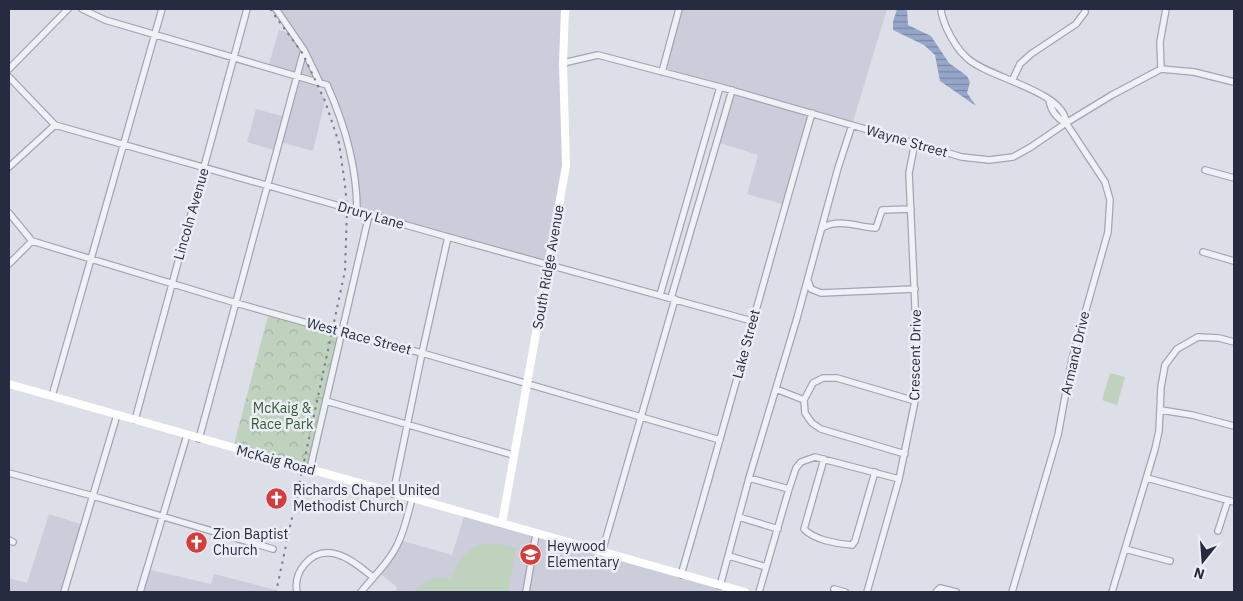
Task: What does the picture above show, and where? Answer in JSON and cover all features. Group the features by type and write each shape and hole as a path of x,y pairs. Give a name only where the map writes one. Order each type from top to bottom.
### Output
{"street":[{"path":"9,69 68,9"},
{"path":"82,9 105,20 327,85 345,131 357,188 357,211"},
{"path":"52,396 162,9"},
{"name":"Lincoln Avenue","path":"136,420 247,9"},
{"path":"276,9 304,50 320,83"},
{"name":"South Ridge Avenue","path":"502,523 566,166 565,9"},
{"path":"662,72 679,9"},
{"name":"Armand Drive","path":"941,9 950,38 968,59 986,70 1028,87 1055,102 1066,118 1066,123 1105,182 1110,200 1108,232 1072,359 1058,435 1012,592"},
{"path":"1166,9 1160,42 1161,69 1194,72 1234,82"},
{"path":"1012,81 1020,64 1031,54 1076,24 1085,12"},
{"path":"199,439 304,50"},
{"name":"Wayne Street","path":"564,63 598,55 732,90 962,157 989,160 1013,157 1032,147 1066,123 1112,95 1161,69"},
{"path":"9,77 54,125 9,167"},
{"path":"660,295 720,87"},
{"path":"602,552 732,90"},
{"name":"Lake Street","path":"681,575 812,113"},
{"name":"Drury Lane","path":"54,125 448,238 549,264 752,321"},
{"path":"720,586 749,478 852,125"},
{"name":"Crescent Drive","path":"867,592 899,479 916,401 917,350 909,173 915,142"},
{"path":"1205,170 1234,178"},
{"path":"822,228 837,222 861,228 876,228 882,210 911,209"},
{"path":"9,213 32,241 9,264"},
{"path":"310,469 369,215"},
{"path":"393,494 448,238"},
{"name":"West Race Street","path":"32,241 343,333 422,353 720,440"},
{"path":"1203,252 1234,261"},
{"path":"808,281 811,289 821,294 915,289"},
{"path":"1112,592 1147,478 1159,431 1161,387 1165,365 1177,349 1198,337 1219,338 1234,342"},
{"path":"905,454 821,429 812,423 805,413 804,400 813,384 823,378 837,378 916,401"},
{"name":"McKaig Road","path":"9,384 745,592"},
{"path":"776,389 804,400"},
{"path":"326,401 514,456"},
{"path":"1161,410 1192,415 1234,426"},
{"path":"64,592 117,415"},
{"path":"140,592 187,435"},
{"path":"759,592 789,489 796,468 801,462 815,457 899,479"},
{"path":"824,459 804,529 812,536 844,544 852,545 855,542 875,472"},
{"path":"9,473 273,549"},
{"path":"749,478 789,489"},
{"path":"1147,478 1231,501 1218,531"},
{"path":"361,592 389,560 400,540 412,499"},
{"path":"739,517 778,529"},
{"path":"526,592 536,534"},
{"path":"1125,549 1170,561"},
{"path":"297,592 298,575 303,566 310,558 321,554 332,553 345,558 373,577"},
{"path":"729,556 766,567"},
{"path":"936,592 940,588 956,592"},
{"path":"834,589 845,592"}],"shaded area":[{"path":"270,9 565,9 566,166 549,264 357,211 353,164 327,85 316,82 325,101 313,151 280,142 277,151 247,142 256,109 286,117 297,76 268,67 279,30 289,33"},
{"path":"679,9 887,9 852,125 812,113 785,205 747,194 758,155 717,142 731,90 662,72"},
{"name":"Heywood Elementary","path":"465,513 720,586 718,592 396,592 397,587 378,572 400,540 452,555"},
{"path":"49,514 84,525 64,592 9,592 9,578 27,583"},
{"path":"147,569 211,584 214,574 276,590 276,592 140,592"}],"green space":[{"name":"McKaig & Race Park","path":"269,312 343,333 310,469 233,448"},
{"path":"1110,373 1125,377 1117,405 1102,400"},
{"path":"496,543 516,548 508,592 414,592 422,584 430,580 440,578 452,579 458,563 469,551 479,545"}],"water":[{"path":"897,9 907,9 908,25 931,36 949,63 967,76 970,82 967,93 976,106 940,81 935,55 924,45 893,30"}],"railway":[{"path":"270,9 303,54 325,101 339,143 347,208 345,271 276,592"}],"place":[{"name":"Richards Chapel United Methodist Church","path":"277,498"},
{"name":"Zion Baptist Church","path":"197,542"},
{"name":"Heywood Elementary","path":"531,554"}]}
